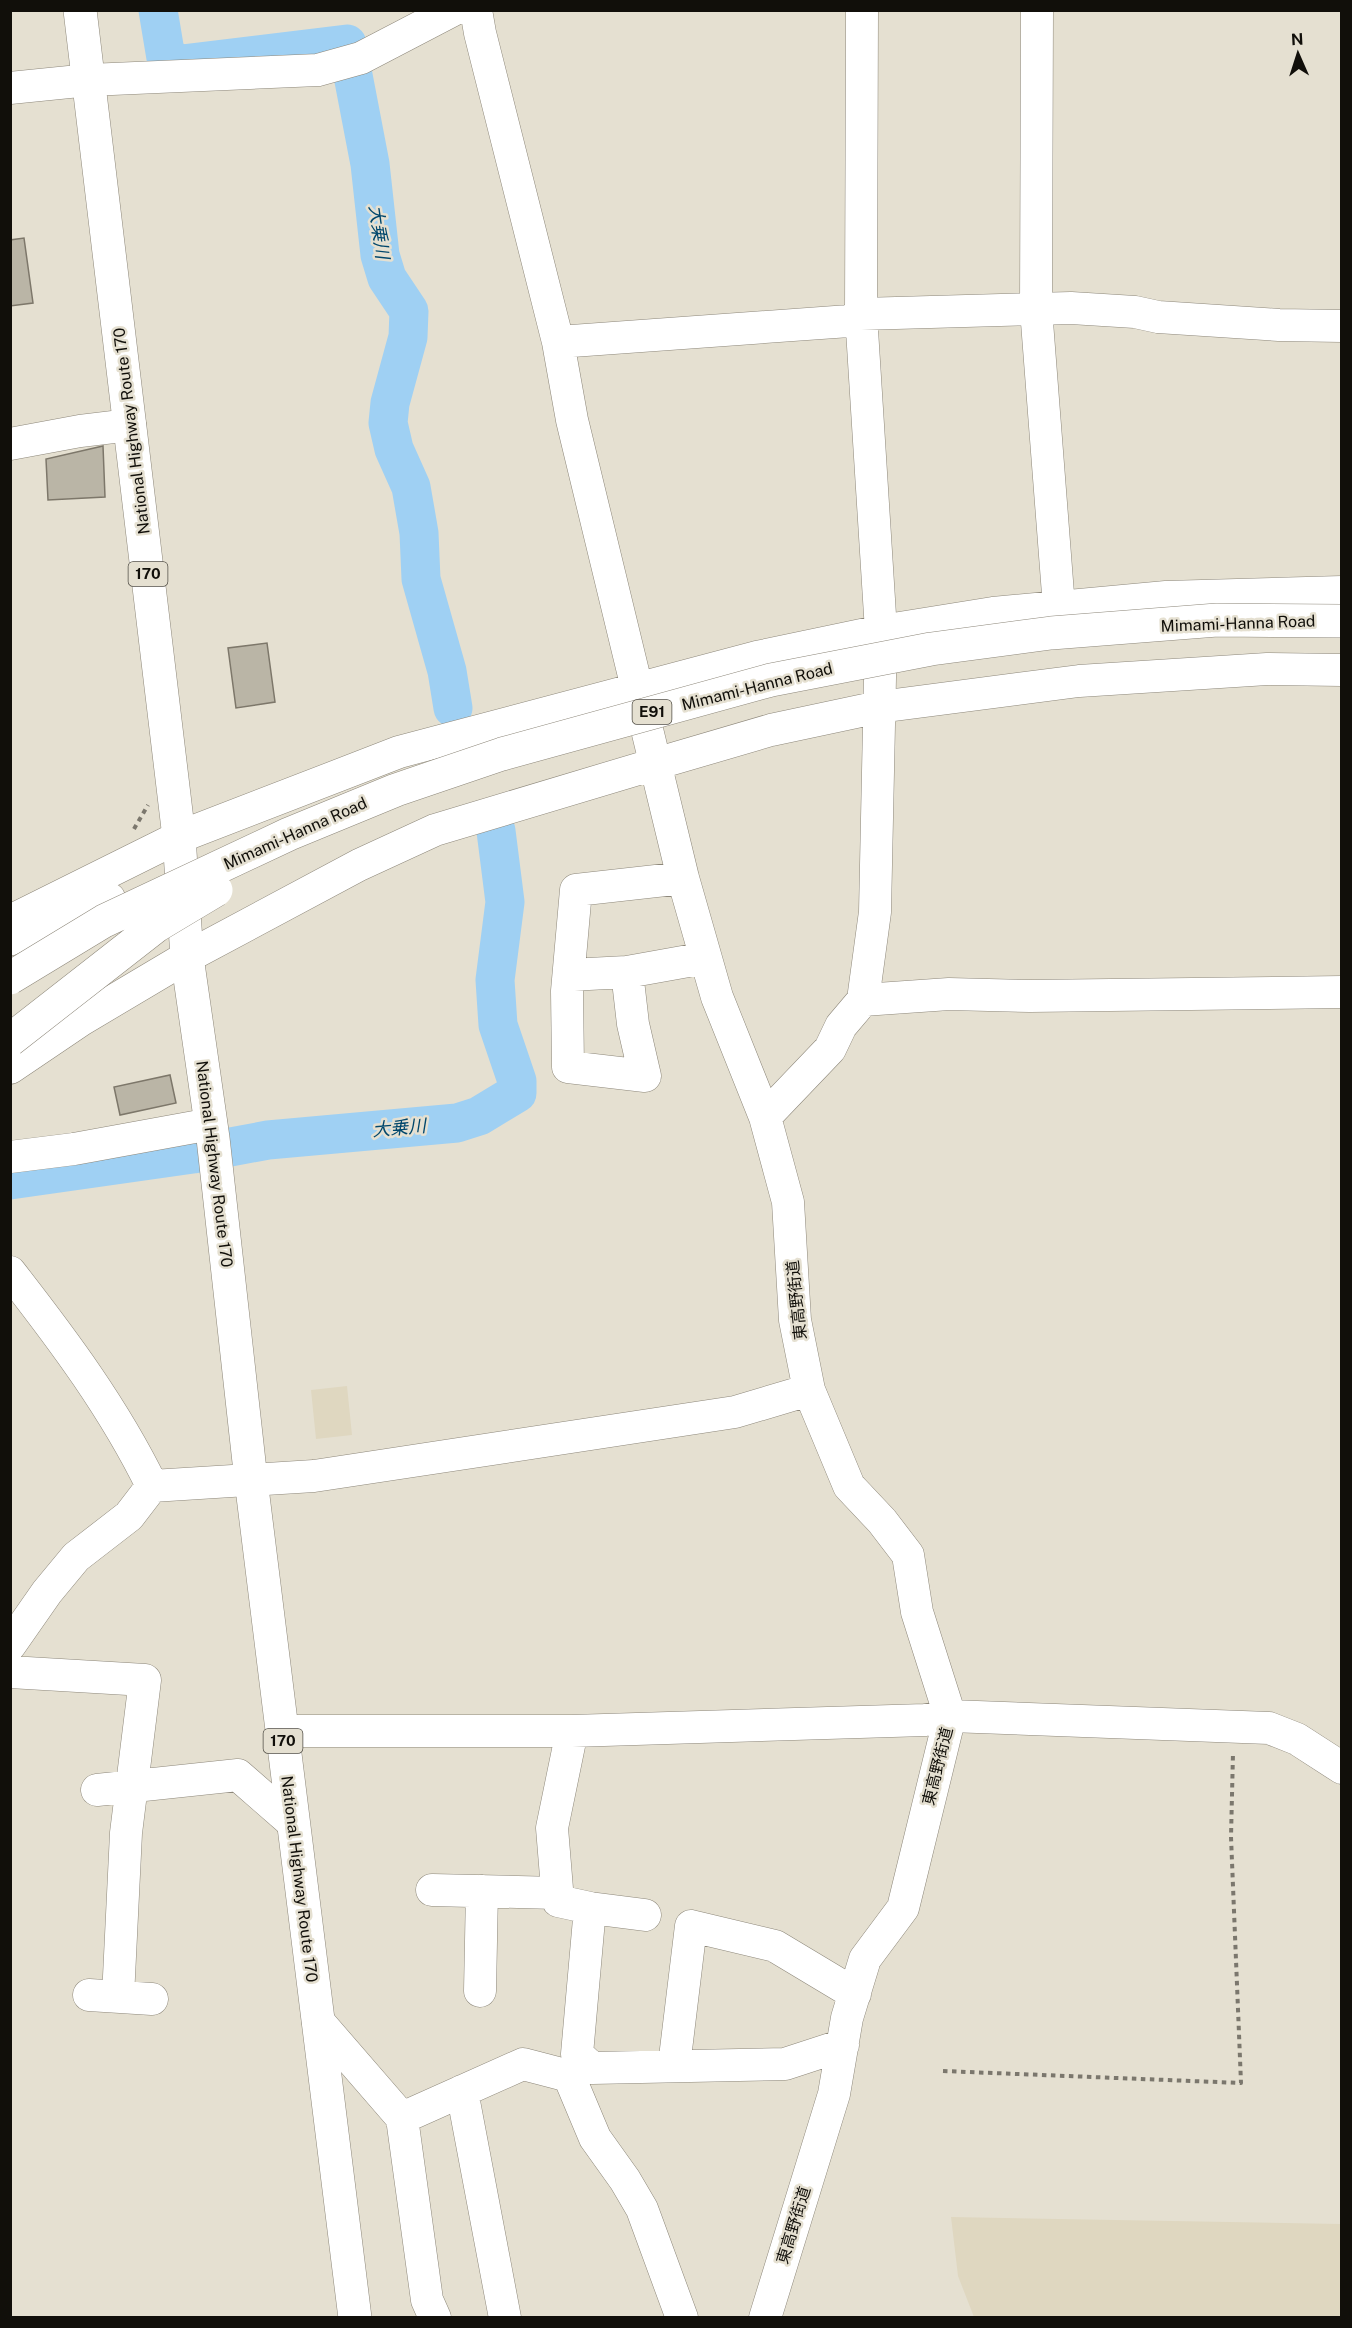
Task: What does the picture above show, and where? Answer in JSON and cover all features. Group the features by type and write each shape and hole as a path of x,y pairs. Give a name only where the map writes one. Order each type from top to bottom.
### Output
{"highway":[{"name":"National Highway Route 170","path":"80,10 179,837 187,957 214,1142 251,1480 355,2318"},
{"name":"Mimami-Hanna Road","path":"10,960 109,899 283,813 452,753 763,666 932,635 1058,621 1217,607 1341,607"},
{"name":"Mimami-Hanna Road","path":"10,978 104,921 289,834 396,790 502,754 771,680 931,649 1051,633 1217,620 1341,621"},
{"path":"10,1040 141,938 189,904 297,848 502,754"},
{"path":"10,939 40,924 109,899"}],"street":[{"path":"10,88 89,80 318,70 351,61 406,23 453,10"},
{"name":"東高野街道","path":"476,10 558,342 572,420 682,878 717,997 765,1117 788,1203 795,1320 809,1389 849,1486 882,1521 908,1555 917,1612 950,1716 903,1908 866,1959 855,1994 834,2094 765,2318"},
{"path":"765,1117 830,1049 841,1026 863,1000 875,912 881,631 861,314 862,10"},
{"path":"1037,10 1036,309 1059,607"},
{"path":"558,342 849,321 861,314 1071,308 1135,312 1158,317 1341,326"},
{"path":"10,444 80,431 130,425"},
{"path":"10,921 179,837 399,752 757,657 881,631 993,613 1166,597 1341,592"},
{"path":"10,1068 81,1020 187,957 359,865 435,830 655,764 771,730 879,707 1080,681 1266,669 1341,670"},
{"path":"627,972 633,1024 645,1076 568,1067 569,975 576,890 682,878"},
{"path":"569,975 627,972 705,958"},
{"path":"863,1000 949,994 1030,996 1341,992"},
{"path":"10,1157 74,1149 214,1142"},
{"path":"10,1272 82,1367 131,1444 152,1486"},
{"path":"10,1645 47,1592 76,1557 129,1516 152,1486 314,1476 735,1412 809,1389"},
{"path":"10,1672 145,1680 104,1996 152,1999"},
{"path":"282,1731 572,1731 925,1720 950,1716 1269,1728 1297,1739 1341,1768"},
{"path":"572,1731 552,1828 558,1901 590,1908 645,1915"},
{"path":"97,1790 238,1775 293,1823"},
{"path":"432,1890 557,1893"},
{"path":"480,1991 482,1891"},
{"path":"590,1908 577,2054 592,2067 785,2064 843,2045"},
{"path":"674,2066 691,1926 775,1946 855,1994"},
{"path":"318,2021 402,2118 427,2300 435,2318"},
{"path":"402,2118 523,2064 568,2076 595,2138 625,2180 642,2209 682,2318"},
{"path":"462,2091 505,2318"}],"path":[{"path":"943,2071 1241,2083 1231,1837 1234,1726"}],"shaded area":[{"path":"347,1386 352,1435 316,1439 311,1390"},
{"path":"951,2217 1341,2224 1341,2317 974,2317 958,2276"}],"building":[{"path":"24,238 33,303 10,306 10,240"},
{"path":"103,446 105,497 48,500 46,459"},
{"path":"267,643 275,702 236,708 228,648"},
{"path":"170,1075 176,1103 120,1115 114,1087"}],"waterway":[{"name":"大乗川","path":"158,10 166,58 182,64 347,44 370,164 380,255 387,278 409,311 408,337 390,403 388,423 394,449 411,487 419,533 421,579 447,671 453,708"},
{"name":"大乗川","path":"10,1180 193,1154 268,1140 457,1123 479,1116 517,1093 517,1081 498,1025 495,980 505,902 496,831"}]}
